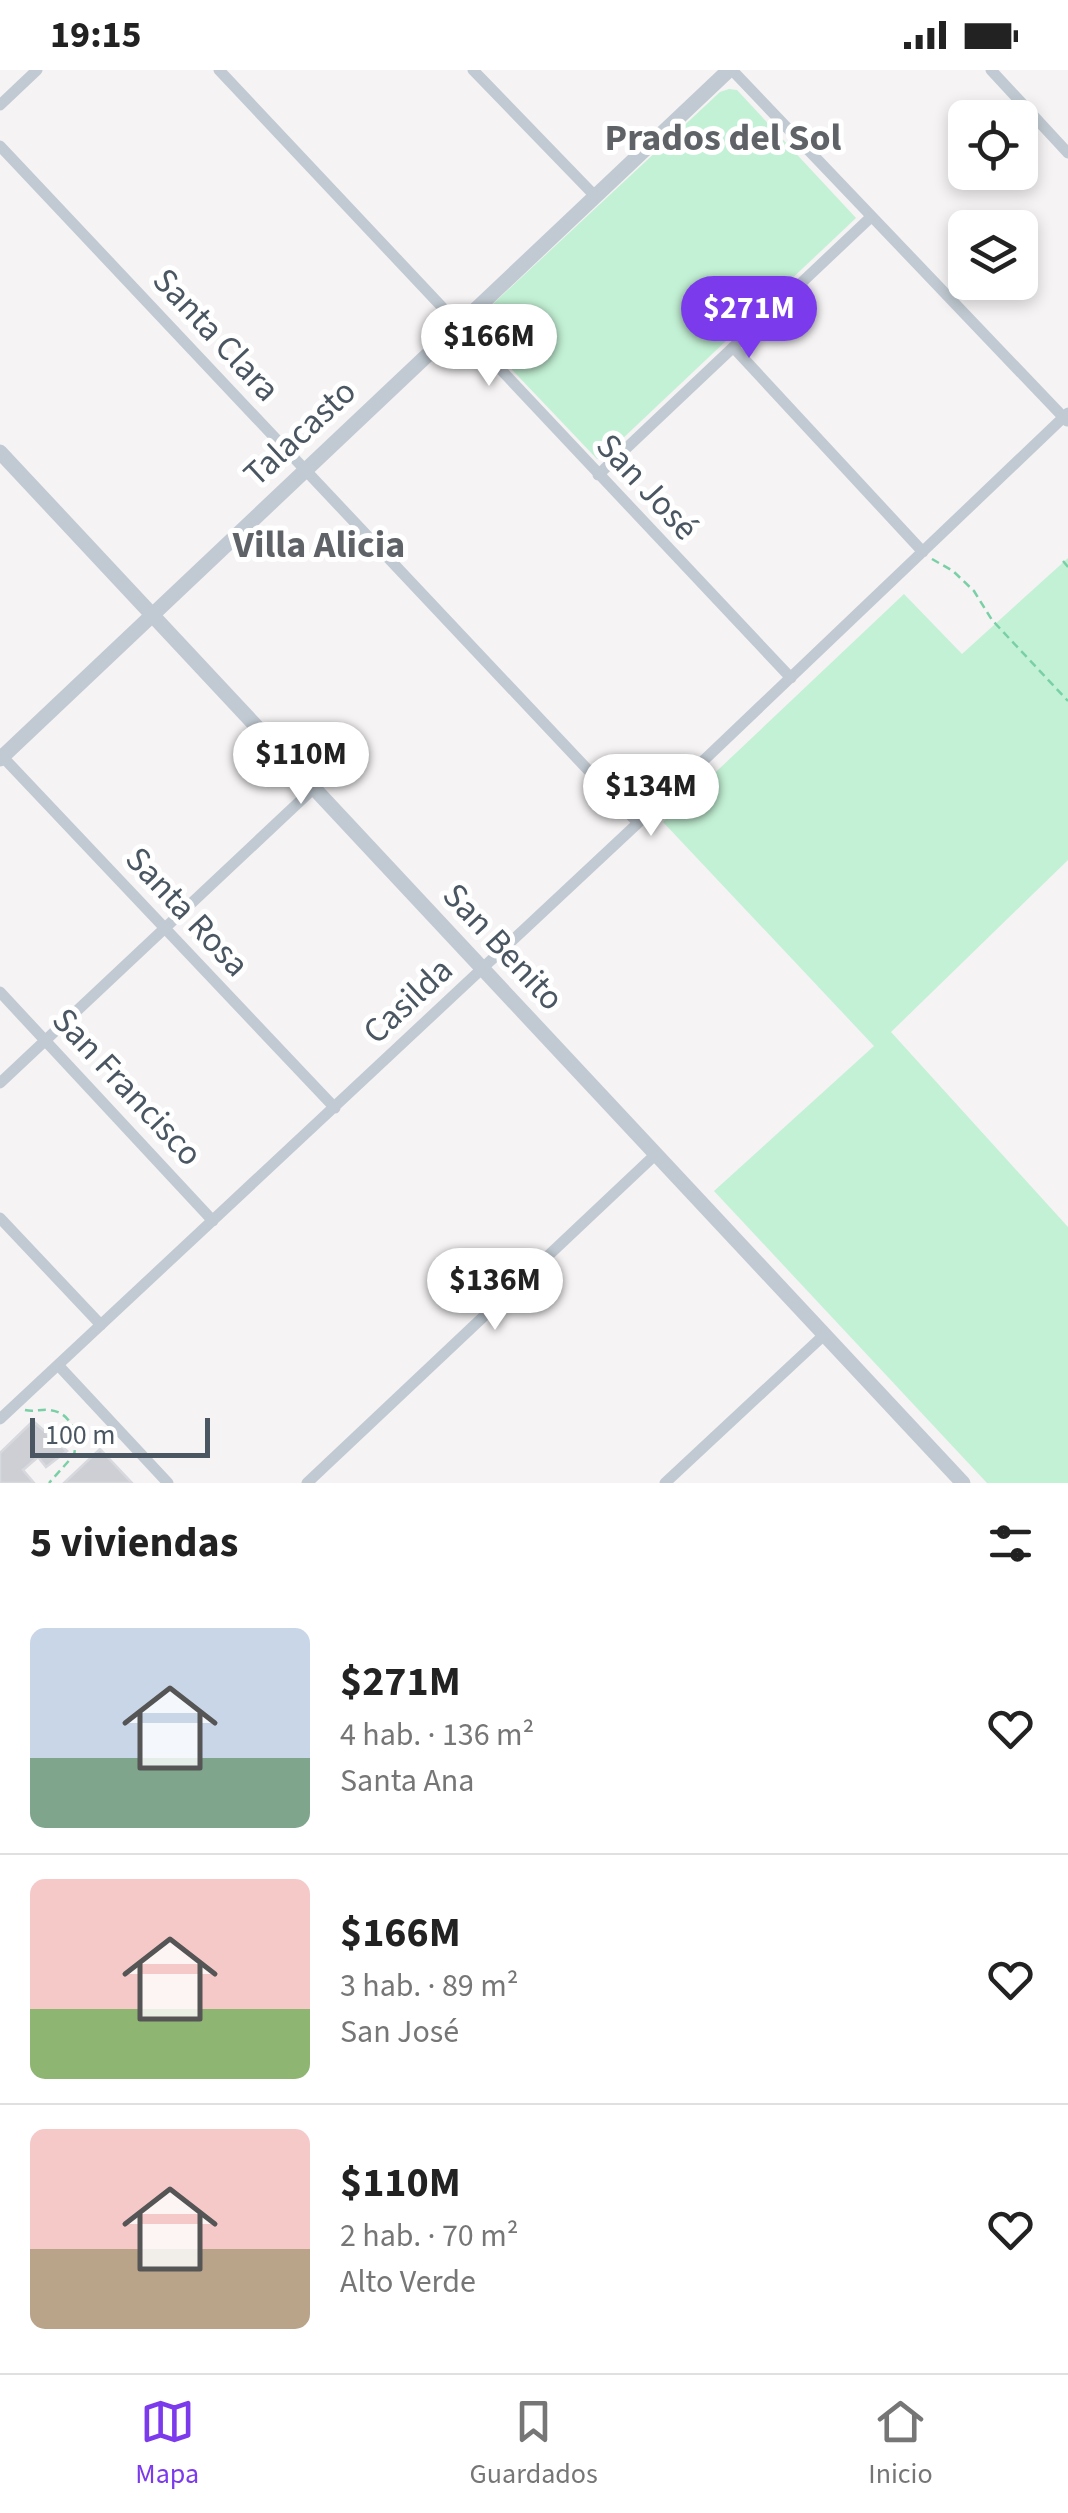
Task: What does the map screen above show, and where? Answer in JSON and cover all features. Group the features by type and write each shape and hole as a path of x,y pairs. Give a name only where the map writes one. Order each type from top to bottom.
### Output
{"street":[{"path":"0,105 37,70"},
{"name":"San José","path":"219,70 790,678"},
{"path":"473,70 595,196"},
{"path":"730,70 1066,418"},
{"name":"Talacasto","path":"1,756 730,70"},
{"path":"991,70 1068,152"},
{"name":"Santa Clara","path":"0,146 638,823"},
{"path":"598,475 870,218"},
{"path":"734,347 923,552"},
{"name":"Casilda","path":"0,1419 1066,418"},
{"name":"San Benito","path":"0,452 963,1483"},
{"name":"Santa Rosa","path":"1,756 334,1108"},
{"path":"0,1083 314,788"},
{"name":"San Francisco","path":"0,992 213,1220"},
{"path":"307,1483 656,1154"},
{"path":"0,1218 102,1325"},
{"path":"664,1483 824,1334"},
{"path":"58,1366 168,1483"}],"path":[{"path":"1063,562 1068,567"},
{"path":"936,563 953,571 974,591 992,620 1068,700"},
{"path":"15,1406 32,1412 59,1413 70,1420 76,1445 74,1456 48,1483"}],"green space":[{"path":"737,90 856,218 597,459 478,334 475,325 478,318 720,92"},
{"path":"1068,558 1068,860 891,1032 1068,1227 1068,1483 987,1483 714,1191 874,1046 663,822 904,594 962,654"}],"building":[{"path":"33,1421 67,1451 46,1467 38,1457 23,1470 34,1483 0,1483 0,1453"},
{"path":"100,1449 132,1483 64,1483"}],"district":[{"name":"Prados del Sol","path":"723,138"},
{"name":"Villa Alicia","path":"319,545"}]}
